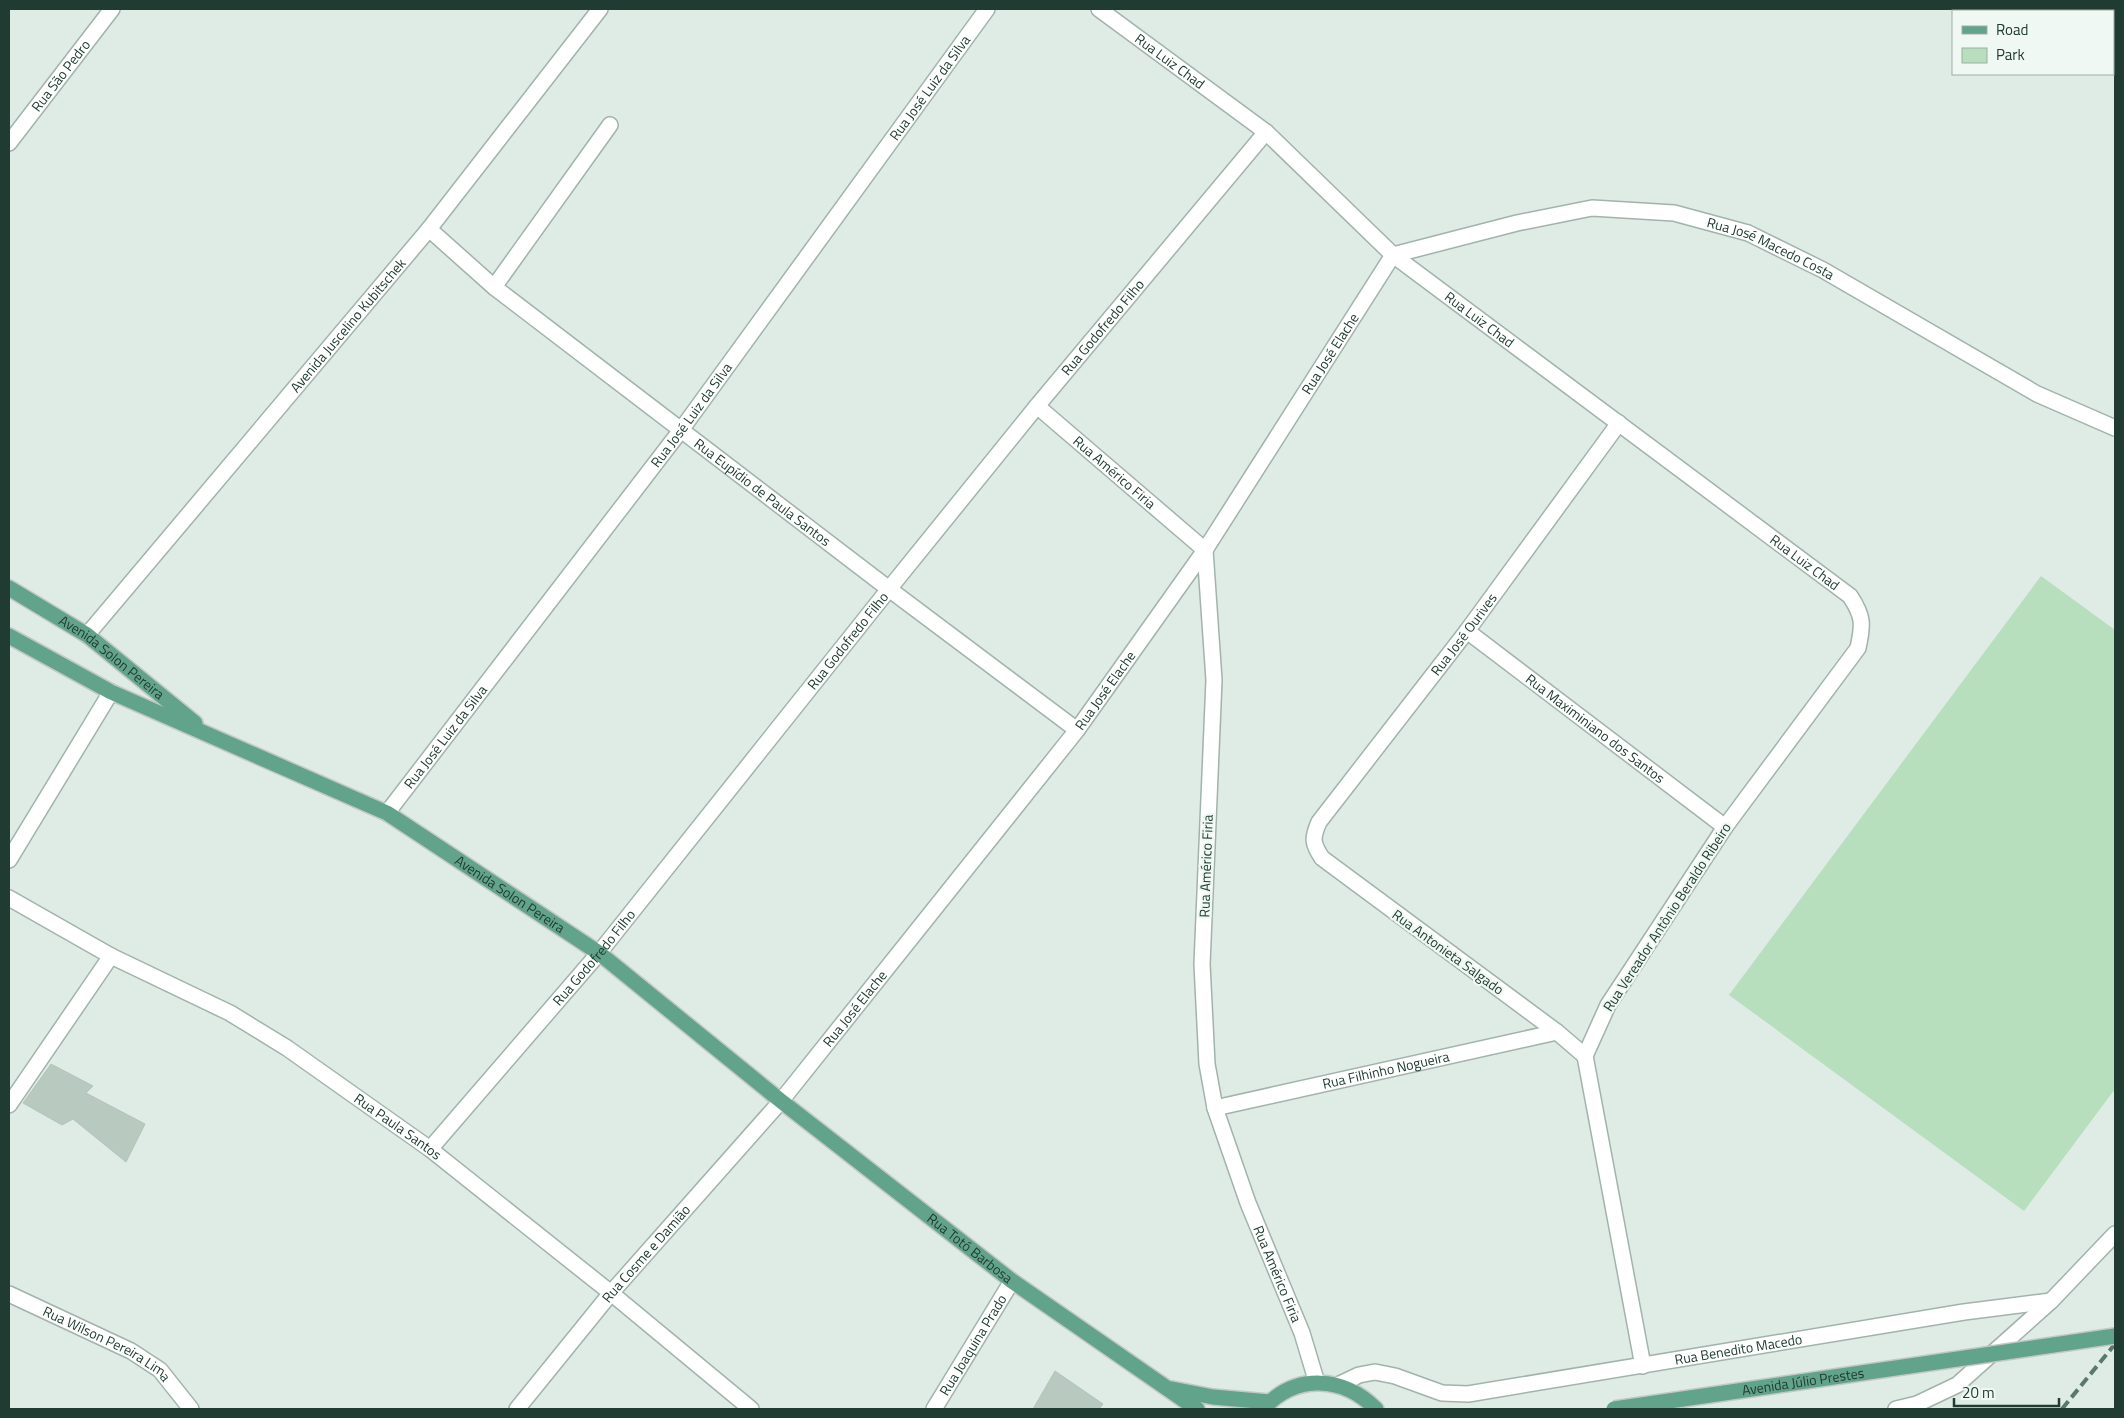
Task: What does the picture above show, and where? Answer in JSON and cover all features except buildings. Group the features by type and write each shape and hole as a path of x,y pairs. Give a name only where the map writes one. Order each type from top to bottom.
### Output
{"main road":[{"name":"Avenida Solon Pereira","path":"9,588 87,635 209,735"},
{"name":"Avenida Solon Pereira","path":"9,636 111,692 387,813 599,953 781,1101"},
{"name":"Rua Totó Barbosa","path":"781,1101 1012,1281 1197,1409"},
{"name":"Avenida Júlio Prestes","path":"1614,1409 2115,1336"},
{"path":"1266,1406 1287,1390 1317,1383 1338,1385 1364,1398 1376,1409"},
{"name":"Rua Totó Barbosa","path":"1166,1388 1266,1406"}],"street":[{"name":"Rua São Pedro","path":"9,143 112,9"},
{"name":"Avenida Juscelino Kubitschek","path":"87,635 429,229 600,9"},
{"name":"Rua José Luiz da Silva","path":"387,813 681,430 987,9"},
{"name":"Rua Luiz Chad","path":"1099,9 1266,132 1393,255 1850,596 1859,610 1863,622"},
{"path":"494,287 610,125"},
{"name":"Rua Godofredo Filho","path":"430,1150 599,953 1037,406 1266,132"},
{"name":"Rua José Macedo Costa","path":"1393,255 1484,231 1592,208 1674,213 1748,233 1848,284 2037,394 2115,428"},
{"name":"Rua Eupídio de Paula Santos","path":"429,229 494,287 1077,730"},
{"name":"Rua José Elache","path":"781,1101 1077,730 1204,550 1393,255"},
{"name":"Rua Américo Firia","path":"1037,406 1204,550 1214,680 1202,964 1207,1064 1215,1108 1248,1203 1302,1333 1317,1383"},
{"name":"Rua José Ourives","path":"1314,846 1314,834 1319,822 1467,630 1620,423"},
{"name":"Rua Vereador Antônio Beraldo Ribeiro","path":"1585,1056 1608,1005 1725,827 1858,648 1863,622"},
{"name":"Rua Maximiniano dos Santos","path":"1467,630 1725,827"},
{"path":"9,860 111,692"},
{"name":"Rua Antonieta Salgado","path":"1314,846 1322,858 1332,866 1557,1032 1585,1056"},
{"name":"Rua Paula Santos","path":"9,898 110,956 230,1013 287,1048 430,1150 611,1293 751,1409"},
{"path":"9,1105 110,956"},
{"name":"Rua Filhinho Nogueira","path":"1215,1108 1557,1032"},
{"path":"1585,1056 1642,1366"},
{"name":"Rua Cosme e Damião","path":"517,1409 611,1293 781,1101"},
{"path":"1896,1409 1917,1404 1956,1385 2051,1301 2115,1234"},
{"name":"Rua Joaquina Prado","path":"934,1409 1012,1281"},
{"name":"Rua Wilson Pereira Lima","path":"9,1294 132,1351 160,1370 187,1407"},
{"name":"Rua Benedito Macedo","path":"1338,1385 1358,1375 1375,1372 1394,1376 1442,1393 1458,1394 1642,1366 1964,1312 2051,1301"}],"green space":[{"path":"2041,576 2115,630 2115,1089 2024,1211 1729,995"}],"railway":[{"path":"2062,1409 2115,1344"}]}
